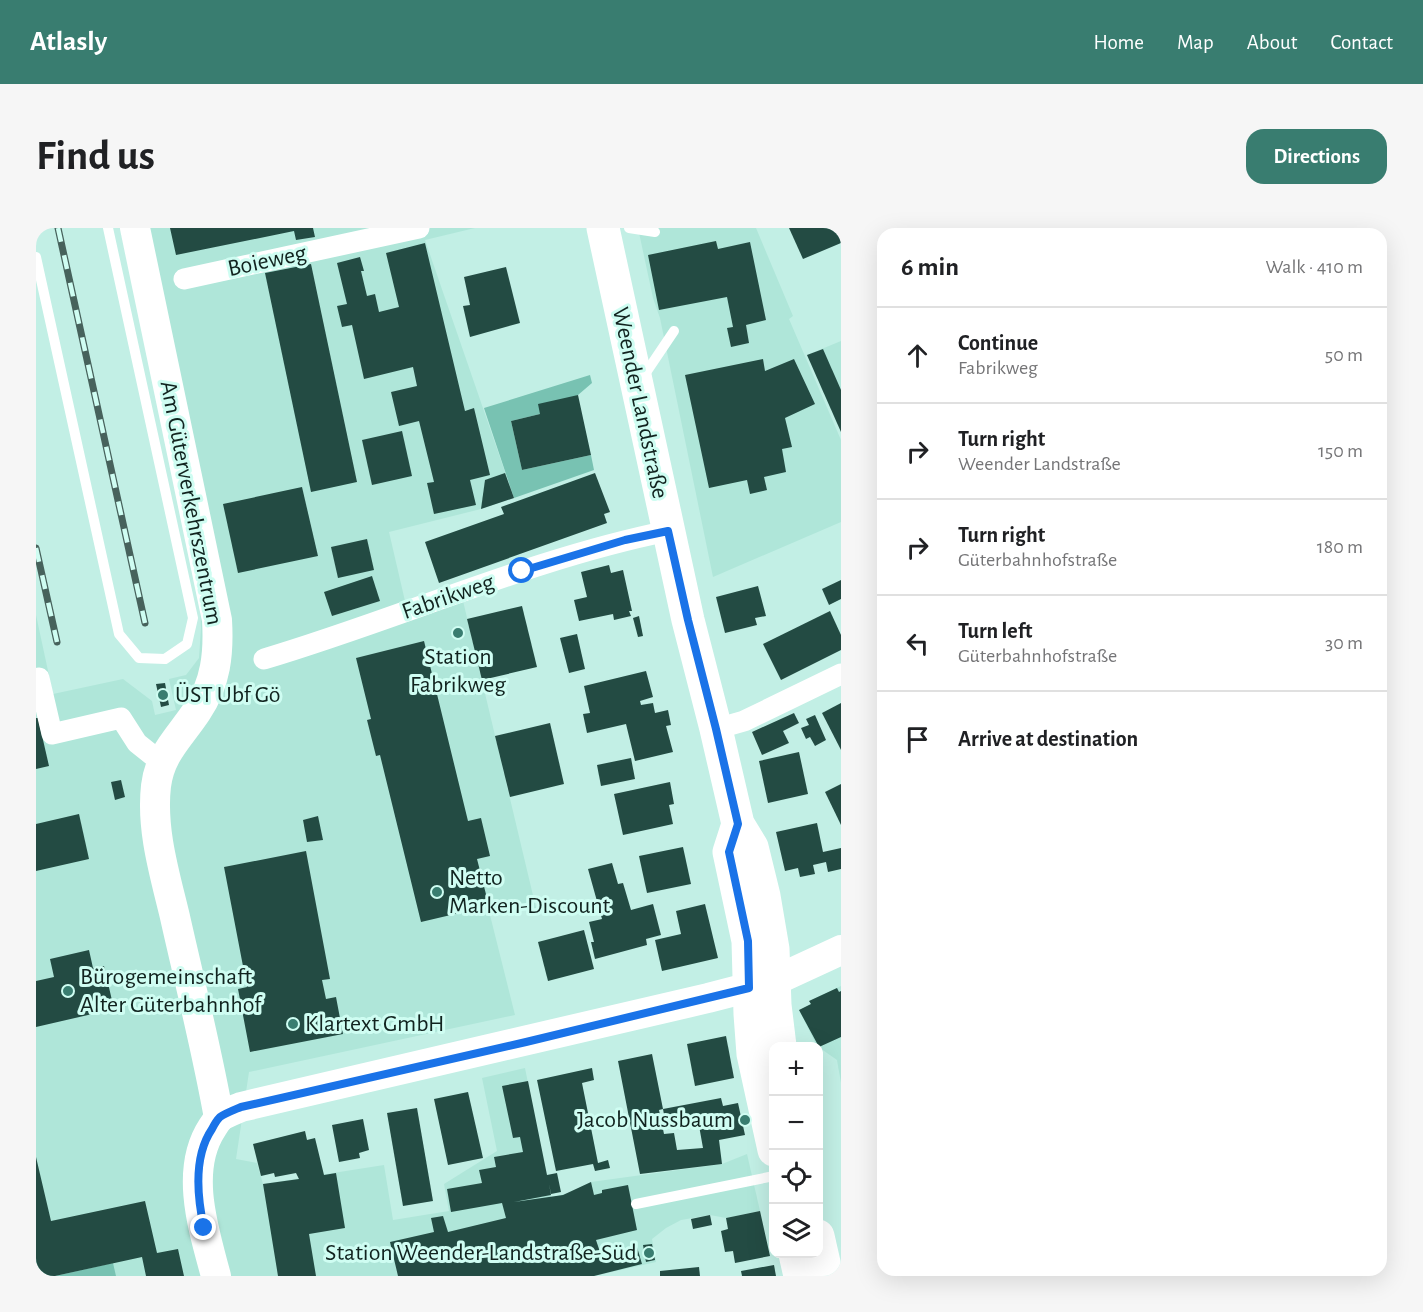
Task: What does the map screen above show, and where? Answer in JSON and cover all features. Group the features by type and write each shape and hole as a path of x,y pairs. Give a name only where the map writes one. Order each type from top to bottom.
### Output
{"main road":[{"name":"Weender Landstraße","path":"603,228 690,629 738,824 753,847 770,925 766,980 753,1054 769,1127"},
{"name":"Weender Landstraße","path":"766,980 779,1042"},
{"path":"823,1256 827,1276"},
{"path":"796,1258 800,1276"}],"street":[{"name":"Am Güterverkehrszentrum","path":"135,228 214,602 218,632 216,666 207,693 197,712 172,744 162,763 155,800 162,859 219,1118"},
{"name":"Boieweg","path":"184,279 419,228"},
{"name":"Fabrikweg","path":"264,659 327,640 522,571 625,540 668,531"},
{"path":"716,729 744,721 841,674"},
{"path":"39,678 52,734 122,718 137,742 162,763"},
{"path":"766,980 841,938"},
{"path":"216,1276 200,1209 198,1181 205,1139 219,1118 241,1107 526,1042 766,980 841,951"}],"lane":[{"path":"36,257 119,634 139,658 165,659 187,644 193,618 108,228"},
{"path":"630,228 655,232"},
{"path":"644,377 674,331"},
{"path":"636,1204 769,1177"}],"shaded area":[{"path":"120,228 475,228 425,240 514,498 481,509 389,532 405,601 459,584 536,908 490,915 515,1015 249,1072 236,1159 257,1163 263,1184 384,1165 393,1220 449,1211 444,1184 497,1151 482,1078 525,1068 551,1198 574,1191 591,1182 722,1164 747,1154 760,1211 726,1218 710,1215 681,1220 652,1239 656,1262 594,1276 36,1276 36,615 53,694 123,679 152,701 155,715 176,710 169,679 186,675 199,658 200,600"},
{"path":"638,228 756,228 793,316 789,319 841,440 841,522 713,577 660,318 653,298"},
{"path":"841,341 841,432 807,355"},
{"path":"590,375 592,383 578,395 540,414 511,421 522,470 591,455 594,470 514,498 484,408"},
{"path":"841,986 841,1083 837,1060 823,1050 823,1042 815,1042 799,1010 811,1004 809,1001"},
{"path":"113,1263 116,1276 55,1276"}],"building":[{"path":"170,228 313,228 315,237 296,240 294,231 176,255"},
{"path":"789,228 841,228 841,243 803,259"},
{"path":"716,241 718,249 750,242 766,320 746,325 749,343 731,347 727,328 733,327 727,297 659,310 648,255"},
{"path":"425,243 465,411 474,408 490,475 470,480 476,505 434,514 427,483 434,482 419,421 399,426 391,392 417,386 413,367 364,379 352,325 342,327 337,306 347,304 337,263 360,257 367,296 375,294 379,312 399,307 386,253"},
{"path":"311,264 357,482 311,492 265,273"},
{"path":"506,267 520,323 470,337 463,306 470,305 464,277"},
{"path":"823,349 841,390 841,432 807,355"},
{"path":"763,359 765,371 794,359 815,404 785,418 792,447 782,449 786,472 764,477 767,490 750,494 747,480 709,488 685,375"},
{"path":"578,395 591,455 522,470 511,421 540,414 538,404"},
{"path":"402,431 412,476 372,485 362,440"},
{"path":"505,473 514,498 481,509 485,480"},
{"path":"595,473 610,512 604,514 607,523 439,583 425,542 504,514 501,507"},
{"path":"302,487 318,556 238,573 223,504"},
{"path":"367,539 374,570 338,578 331,547"},
{"path":"609,565 611,573 623,570 632,611 629,611 631,616 614,620 613,614 579,621 574,600 587,597 581,572"},
{"path":"372,576 380,601 332,616 324,592"},
{"path":"841,580 841,599 829,605 822,589"},
{"path":"758,586 766,616 755,618 757,625 725,633 716,597"},
{"path":"522,606 537,667 482,680 467,619"},
{"path":"830,611 841,635 841,650 781,680 763,644"},
{"path":"639,616 643,636 638,637 633,618"},
{"path":"577,634 585,669 569,673 560,638"},
{"path":"424,641 468,821 481,818 490,856 477,859 489,906 421,922 380,755 376,756 367,720 371,719 356,658"},
{"path":"646,671 653,697 640,701 641,705 653,703 655,713 668,710 671,725 666,726 673,752 635,761 626,724 587,733 583,714 590,713 584,686"},
{"name":"ÜST Ubf Gö","path":"165,683 169,705 161,707 156,684"},
{"path":"841,703 841,750 822,713"},
{"path":"794,713 799,723 783,731 789,743 762,755 752,732"},
{"path":"815,715 826,740 815,746 810,737 806,739 801,728 809,725 806,719"},
{"path":"36,718 38,718 49,766 36,769"},
{"path":"550,723 564,784 510,797 495,736"},
{"path":"799,752 808,794 768,803 759,761"},
{"path":"631,758 635,779 601,786 597,765"},
{"path":"121,780 125,797 115,800 111,782"},
{"path":"670,782 674,804 669,805 673,824 623,835 614,794"},
{"path":"841,784 841,825 825,792"},
{"path":"79,814 89,859 36,871 36,824"},
{"path":"318,816 323,840 307,842 303,820"},
{"path":"817,823 823,852 841,848 841,869 828,872 826,862 813,865 815,874 800,877 798,868 785,871 776,832"},
{"path":"683,847 691,884 647,893 639,856"},
{"path":"306,851 330,979 322,980 326,999 336,997 343,1034 250,1052 238,989 247,987 224,867"},
{"path":"612,863 618,884 623,883 631,910 653,904 661,935 646,939 647,945 595,959 589,922 602,919 588,869"},
{"path":"705,904 718,958 662,971 655,940 681,934 676,911"},
{"path":"584,930 594,969 548,981 538,942"},
{"name":"Bürogemeinschaft Alter Güterbahnhof","path":"89,950 93,968 104,966 114,1009 36,1027 36,981 54,977 50,959"},
{"path":"837,988 839,992 841,991 841,1037 823,1045 823,1042 816,1042 799,1010 811,1004 809,1001"},
{"path":"726,1036 734,1078 695,1086 687,1044"},
{"path":"652,1054 663,1109 721,1098 723,1106 738,1103 745,1135 719,1140 722,1164 640,1174 618,1061","holes":["663,1109 666,1126 698,1120 703,1148 677,1150 674,1133 664,1134 659,1110"]},
{"path":"592,1068 594,1080 582,1083 598,1163 608,1160 610,1168 595,1171 593,1164 556,1171 537,1080"},
{"path":"528,1081 547,1175 557,1173 561,1192 551,1194 549,1184 551,1195 514,1202 563,1195 591,1182 594,1195 602,1193 602,1190 628,1185 637,1230 596,1240 601,1255 637,1247 642,1264 594,1276 398,1276 390,1242 434,1232 431,1218 443,1216 448,1232 506,1218 502,1203 451,1212 447,1189 482,1183 479,1170 496,1167 494,1157 523,1152 520,1137 513,1138 502,1086"},
{"path":"468,1092 483,1158 448,1165 434,1099"},
{"path":"417,1108 433,1201 403,1206 387,1113"},
{"path":"363,1119 369,1150 359,1153 360,1158 339,1162 332,1125"},
{"path":"305,1131 307,1140 315,1138 324,1175 336,1173 345,1228 309,1234 316,1276 278,1276 263,1184 299,1179 296,1173 275,1177 274,1173 261,1176 253,1144"},
{"path":"36,1157 51,1221 145,1201 157,1253 178,1249 184,1276 146,1276 142,1257 55,1276 36,1276"},
{"path":"760,1211 769,1256 735,1263 733,1251 725,1252 721,1231 728,1229 726,1218"},
{"path":"710,1215 712,1225 693,1229 691,1219"},
{"name":"Station Weender-Landstraße-Süd","path":"652,1244 655,1260 646,1262 643,1245"},
{"path":"774,1265 776,1276 742,1276 741,1271"},
{"path":"699,1267 700,1276 660,1276 660,1271"}],"railway":[{"path":"58,228 145,623"},
{"path":"36,548 57,642"}],"place":[{"name":"Station Fabrikweg","path":"458,633"},
{"name":"ÜST Ubf Gö","path":"163,695"},
{"name":"Netto Marken-Discount","path":"437,892"},
{"name":"Bürogemeinschaft Alter Güterbahnhof","path":"68,991"},
{"name":"Klartext GmbH","path":"293,1024"},
{"name":"Jacob Nussbaum","path":"745,1120"},
{"name":"Station Weender-Landstraße-Süd","path":"649,1253"}],"route":[{"path":"204,1228 198,1181 205,1139 219,1118 241,1107 749,988 748,941 729,852 738,824 668,531 625,540 522,571"}]}
